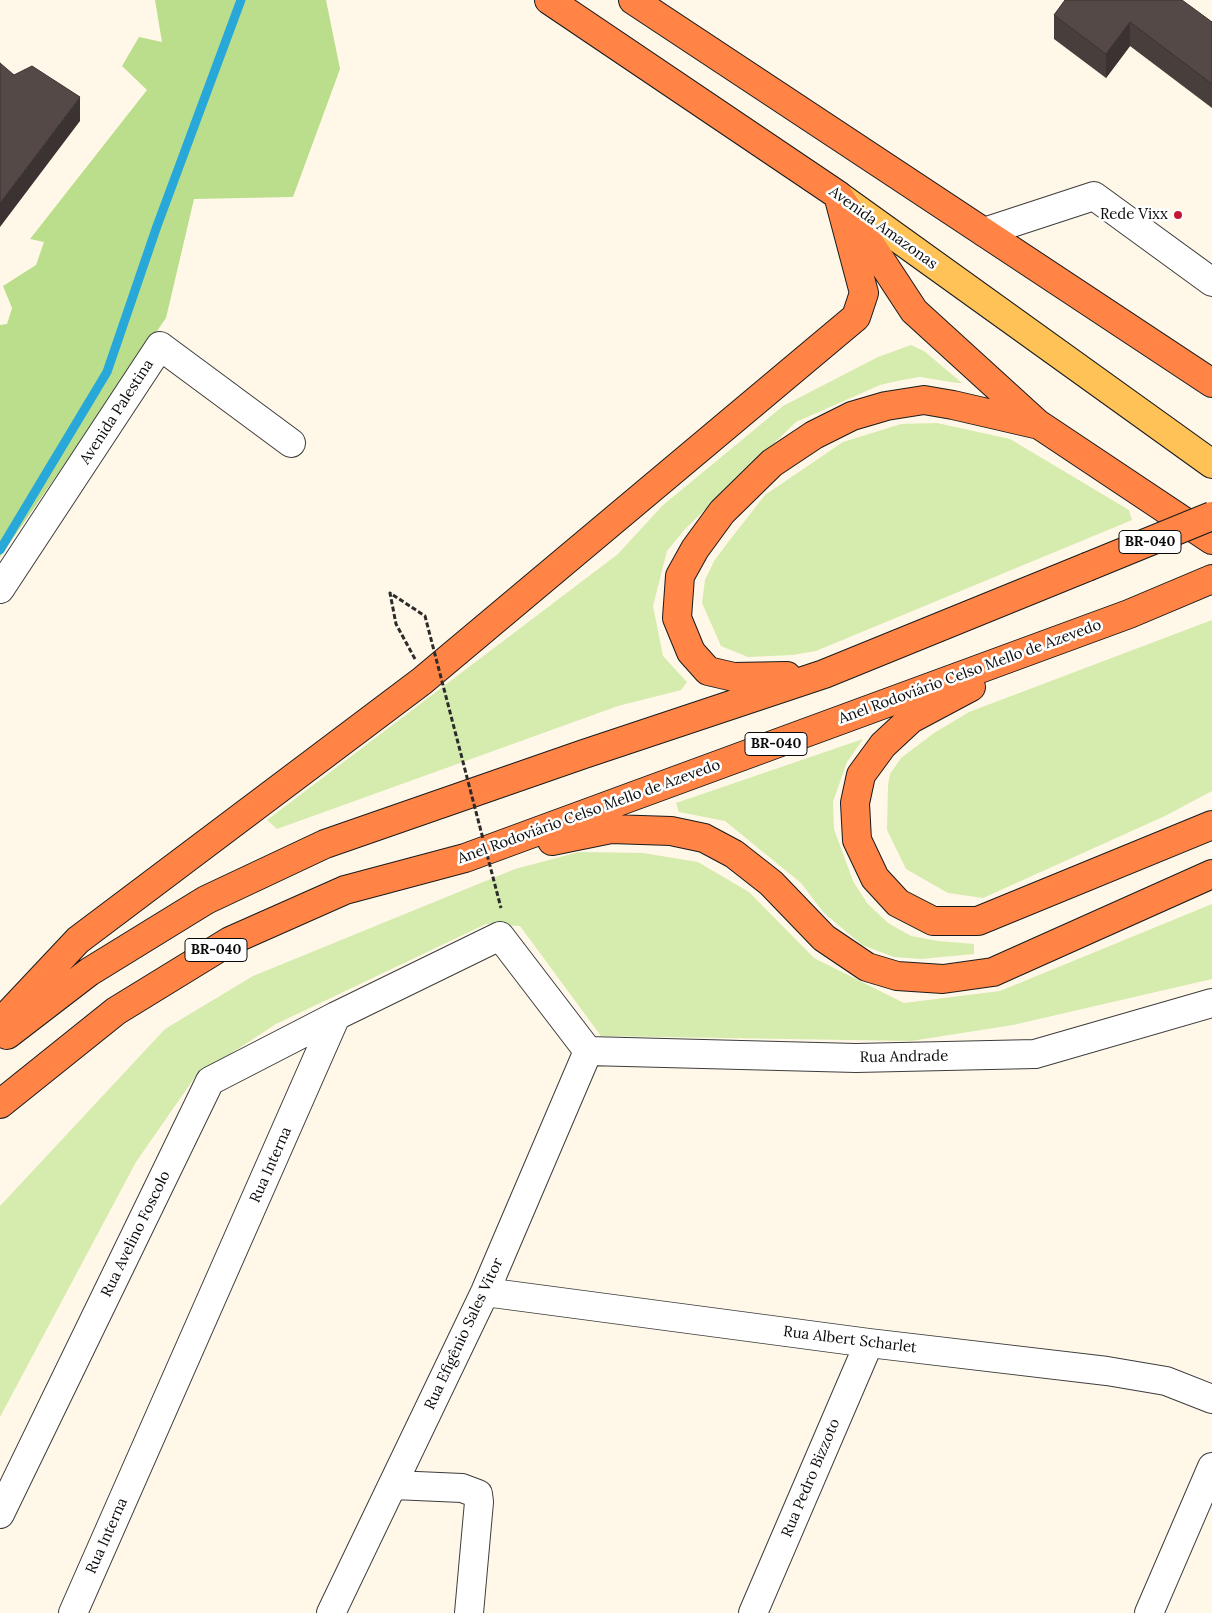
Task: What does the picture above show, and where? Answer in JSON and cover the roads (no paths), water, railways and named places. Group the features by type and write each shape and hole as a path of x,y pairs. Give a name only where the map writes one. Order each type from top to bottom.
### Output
{"highway":[{"name":"Avenida Amazonas","path":"549,0 838,195"},
{"path":"634,0 1212,383"},
{"path":"838,195 914,311 1038,424 1212,540"},
{"path":"0,1023 78,940 422,681 856,317 864,293 838,195"},
{"path":"824,674 734,678 708,671 692,652 677,618 680,576 695,549 722,512 772,463 814,435 852,416 886,406 924,400 1038,424"},
{"name":"BR-040","path":"0,1040 89,972 206,900 325,844 584,754 824,674 1212,516"},
{"name":"Anel Rodoviário Celso Mello de Azevedo","path":"0,1104 116,1012 230,941 345,890 465,858 1129,614 1212,579"},
{"path":"1087,629 911,719 883,745 861,775 854,802 857,840 874,878 898,903 933,921 978,922 1212,825"},
{"path":"465,858 611,829 671,831 704,838 734,854 770,883 824,938 867,967 897,976 942,978 993,972 1212,874"}],"main road":[{"name":"Avenida Amazonas","path":"838,195 1212,464"}],"street":[{"path":"984,232 1094,196 1212,282"},
{"name":"Avenida Palestina","path":"0,589 160,346 291,443"},
{"path":"336,1016 500,936 588,1051"},
{"name":"Rua Andrade","path":"588,1051 856,1058 1035,1054 1212,1003"},
{"name":"Rua Avelino Foscolo","path":"0,1514 210,1081 336,1016"},
{"name":"Rua Interna","path":"73,1613 336,1016"},
{"name":"Rua Efigênio Sales Vitor","path":"331,1613 485,1292 588,1051"},
{"name":"Rua Albert Scharlet","path":"485,1292 869,1343 1106,1371 1166,1381 1212,1399"},
{"name":"Rua Pedro Bizzoto","path":"753,1613 869,1343"},
{"path":"1149,1613 1212,1467"},
{"path":"394,1485 462,1488 478,1494 479,1502 469,1613"}],"waterway":[{"path":"0,550 107,372 157,226 241,0"}],"place":[{"name":"Rede Vixx","path":"1178,215"}]}
